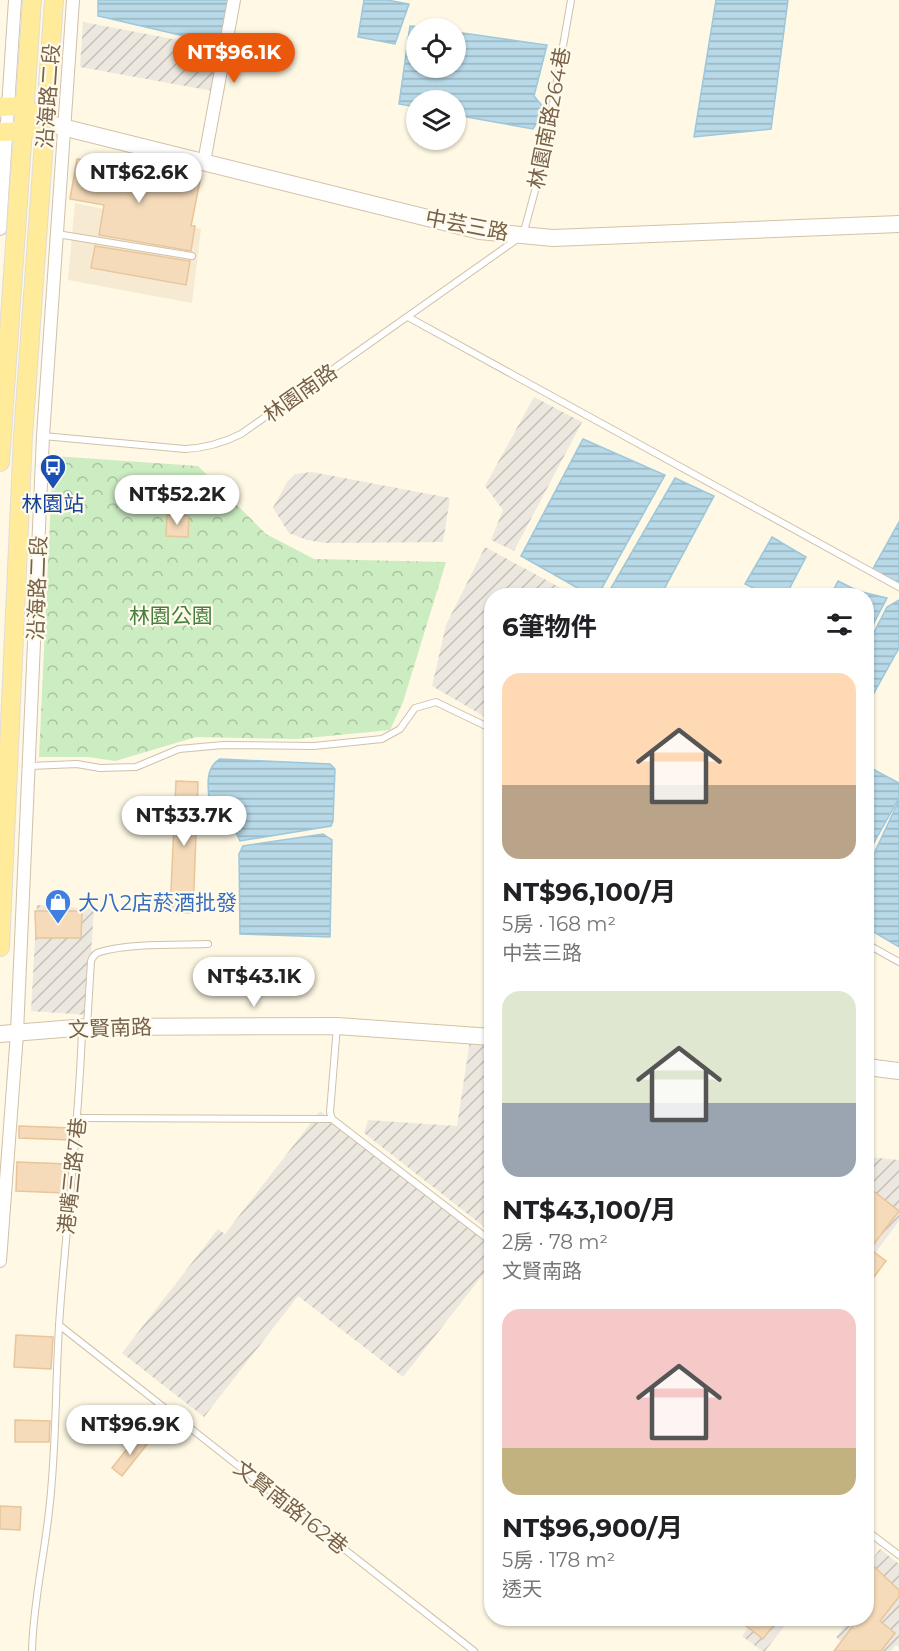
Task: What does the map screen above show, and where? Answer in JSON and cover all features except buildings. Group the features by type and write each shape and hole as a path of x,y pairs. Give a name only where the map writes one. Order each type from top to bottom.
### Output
{"main road":[{"name":"沿海路二段","path":"0,462 10,107 32,0"},
{"name":"沿海路二段","path":"0,946 4,771 54,0"},
{"path":"10,107 46,123"},
{"path":"10,132 46,123"}],"street":[{"name":"沿海路二段","path":"10,107 15,0"},
{"name":"沿海路二段","path":"0,1261 8,1033 30,766 43,436 73,0"},
{"path":"204,162 234,0"},
{"name":"中芸三路","path":"46,123 480,231 564,238 899,224"},
{"name":"沿海路二段","path":"0,229 10,132"},
{"path":"0,435 43,436"},
{"path":"4,771 30,766"},
{"name":"文賢南路","path":"8,1033 85,1028 337,1026 484,1035"},
{"path":"874,1068 899,1071"}],"lane":[{"name":"林園南路264巷","path":"523,235 543,161 571,0"},
{"path":"56,234 192,256"},
{"name":"林園南路","path":"43,436 185,450 205,448 242,434 523,235"},
{"path":"408,316 899,587"},
{"path":"30,766 77,764 100,768 136,767 179,749 223,745 314,746 382,739 400,729 415,708 436,702 484,725"},
{"path":"85,1028 91,961 94,955 120,949 208,944"},
{"path":"874,948 899,962"},
{"path":"337,1026 330,1112 332,1119 484,1236"},
{"name":"港嘴三路7巷","path":"59,1325 66,1222 79,1118 85,1028"},
{"path":"79,1118 332,1119"},
{"path":"32,1651 33,1624 50,1510 59,1325"},
{"name":"文賢南路162巷","path":"59,1325 474,1651"},
{"path":"874,1536 899,1555"}],"shaded area":[{"path":"83,22 231,50 224,93 80,67"},
{"path":"75,203 201,229 192,303 68,280"},
{"path":"534,397 582,422 514,551 491,540 503,510 485,486"},
{"path":"312,472 450,498 443,542 325,543 307,540 289,533 273,508 287,482 295,474"},
{"path":"485,547 561,588 484,588 484,716 432,686 446,625"},
{"path":"37,905 94,909 87,1015 31,1011"},
{"path":"471,1033 484,1034 484,1227 364,1133 368,1120 457,1126"},
{"path":"320,1111 484,1240 484,1273 403,1377 298,1296 204,1417 122,1353 218,1229 225,1234"},
{"path":"874,1158 899,1160 899,1221 874,1255"},
{"path":"880,1549 899,1564 899,1647 896,1645 891,1651 841,1651 845,1645 836,1637 845,1626 874,1626 874,1557"},
{"path":"750,1626 785,1626 765,1651 742,1636"}],"green space":[{"name":"林園公園","path":"53,456 198,466 266,534 314,559 446,562 403,702 390,730 297,739 196,737 115,761 89,757 39,757"}],"water":[{"path":"98,0 232,0 223,45 98,16"},
{"path":"364,0 387,0 409,4 395,44 358,37"},
{"path":"716,0 788,0 771,129 694,137"},
{"path":"466,33 547,45 534,96 545,109 533,129 466,117 466,90 406,90 406,105 399,104 406,54 406,78 466,78"},
{"path":"583,439 665,475 602,588 578,588 521,556"},
{"path":"675,478 714,496 665,588 611,588"},
{"path":"899,522 899,582 871,572"},
{"path":"772,537 806,557 790,588 753,588 745,584"},
{"path":"838,581 852,588 834,588"},
{"path":"874,595 887,598 874,623"},
{"path":"899,600 899,648 874,693 874,632 887,607"},
{"path":"220,759 330,764 335,769 331,826 240,841 231,822 210,806 209,773"},
{"path":"874,770 899,783 899,798 874,843"},
{"path":"899,800 899,947 874,932 874,854"},
{"path":"323,834 332,840 330,937 240,934 239,854 243,846"}],"place":[{"name":"林園站","path":"53,490"},
{"name":"大八2店菸酒批發","path":"58,925"}]}
